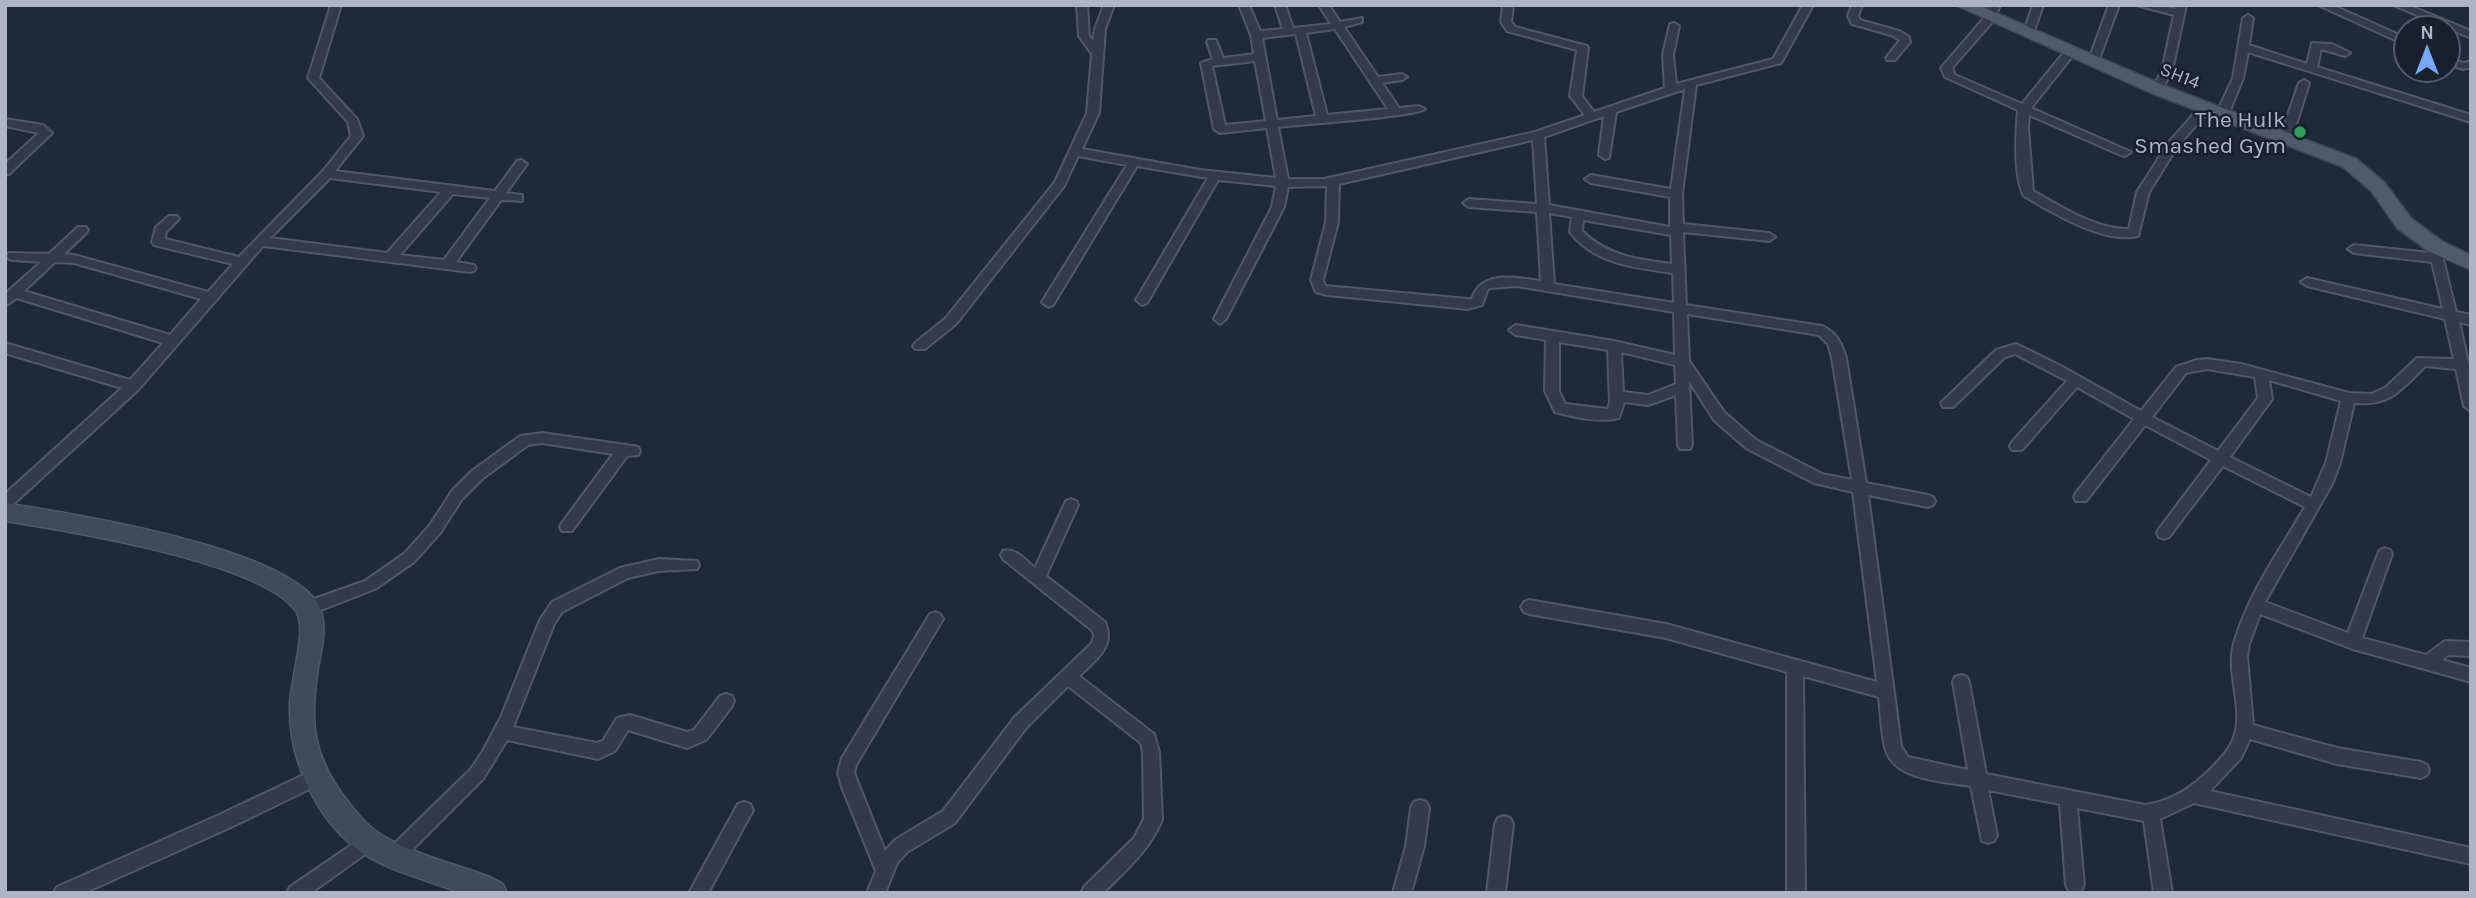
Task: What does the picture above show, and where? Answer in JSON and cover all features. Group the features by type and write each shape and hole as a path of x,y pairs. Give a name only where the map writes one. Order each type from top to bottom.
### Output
{"main road":[{"name":"SH14","path":"1963,5 1993,11 2028,34 2093,62 2222,115 2350,163 2378,187 2404,223 2435,252 2471,263"}],"street":[{"path":"5,503 133,386 260,241 327,174 357,136 353,121 313,78 336,5"},
{"path":"1082,5 1084,36 1097,54"},
{"path":"920,346 951,321 1060,183 1093,113 1100,29 1109,5"},
{"path":"1220,318 1278,206 1283,183 1256,35 1244,5"},
{"path":"1280,5 1294,31 1323,120"},
{"path":"1324,5 1396,112"},
{"path":"1508,5 1506,22 1511,29 1583,48 1576,96 1591,116"},
{"path":"1076,152 1283,183 1333,181 1538,135 1691,83 1777,61 1808,5"},
{"path":"1857,5 1853,16 1856,22 1895,33 1905,39 1891,58"},
{"path":"2028,34 2038,5"},
{"path":"2093,62 2114,5"},
{"path":"2141,5 2181,9 2167,71 2157,89"},
{"path":"2323,5 2392,36"},
{"path":"2398,5 2417,14"},
{"path":"1993,11 1951,61 1946,73 2126,152"},
{"path":"2222,115 2234,91 2248,18"},
{"path":"1256,35 1339,26 1358,20"},
{"path":"1671,90 1668,55 1674,26"},
{"path":"1212,42 1218,59"},
{"path":"2311,68 2316,45 2346,53"},
{"path":"2244,47 2471,119"},
{"path":"2070,52 2024,109 2022,145 2028,193 2097,226 2126,234 2136,230 2143,192 2172,145 2205,108"},
{"path":"1260,57 1218,59 1208,61 1205,66 1220,129 1419,109"},
{"path":"1375,81 1402,76"},
{"path":"1685,445 1676,194 1691,83"},
{"path":"2286,138 2305,83"},
{"path":"1605,155 1611,109"},
{"path":"5,122 38,128 46,133 5,171"},
{"path":"1538,135 1548,286"},
{"path":"1048,302 1134,162"},
{"path":"447,265 521,164"},
{"path":"327,174 517,198"},
{"path":"1142,300 1216,174"},
{"path":"1591,180 1676,194"},
{"path":"1333,181 1332,222 1317,280 1320,289 1407,300 1468,304 1477,302 1481,289 1487,285 1517,282 1822,331 1828,335 1839,358 1860,487 1893,748 1902,762 1979,781 2151,813 2165,811 2194,794 2236,752 2243,730 2245,710 2239,649 2257,606 2338,453 2349,398"},
{"path":"390,258 450,190"},
{"path":"1469,204 1541,208 1676,230 1769,237"},
{"path":"1578,215 1576,232 1605,254 1618,260 1677,269"},
{"path":"173,219 160,230 158,242 242,262"},
{"path":"10,298 82,230"},
{"path":"260,241 470,268"},
{"path":"2354,249 2435,252 2471,406"},
{"path":"13,256 54,256 212,298"},
{"path":"2307,282 2471,320"},
{"path":"10,298 173,341"},
{"path":"1516,330 1614,346 1680,361 1719,416 1751,444 1819,479 1928,500"},
{"path":"1553,336 1552,391 1559,408 1614,414 1614,346"},
{"path":"5,348 133,386"},
{"path":"1948,403 2006,350 2026,353 2145,419 2313,504"},
{"path":"2081,496 2145,419 2181,370 2192,366 2205,364 2349,398 2378,398 2387,394 2422,361 2462,365"},
{"path":"2164,533 2264,399 2262,376"},
{"path":"2017,446 2076,380"},
{"path":"1616,396 1648,400 1681,388"},
{"path":"309,625 409,558 435,529 457,495 477,475 525,440 542,438 628,451 567,527"},
{"path":"1038,578 1071,505"},
{"path":"5,512 88,526 259,572 287,586 309,625 302,730 314,778 362,837 394,856 494,893"},
{"path":"2353,642 2385,554"},
{"path":"876,893 891,857 901,846 949,817 1020,723 1093,652 1102,636 1100,627 1008,555"},
{"path":"394,856 488,760 543,630 557,607 641,567 692,565"},
{"path":"2257,606 2353,642 2471,675"},
{"path":"1529,607 1667,631 1886,692"},
{"path":"885,871 846,773 848,763 935,619"},
{"path":"2428,663 2445,648 2471,649"},
{"path":"1795,668 1796,893"},
{"path":"1067,676 1148,739 1151,752 1153,820 1148,834 1090,893"},
{"path":"1961,682 1989,835"},
{"path":"502,732 598,751 609,746 623,723 630,722 687,740 700,734 726,701"},
{"path":"2243,730 2337,756 2421,770"},
{"path":"63,893 314,778"},
{"path":"2194,794 2471,856"},
{"path":"2068,799 2076,885"},
{"path":"1402,893 1415,846 1420,808"},
{"path":"698,893 744,810"},
{"path":"2151,813 2163,893"},
{"path":"1496,893 1504,824"},
{"path":"296,893 369,841"}],"place":[{"name":"The Hulk Smashed Gym","path":"2300,132"}]}
